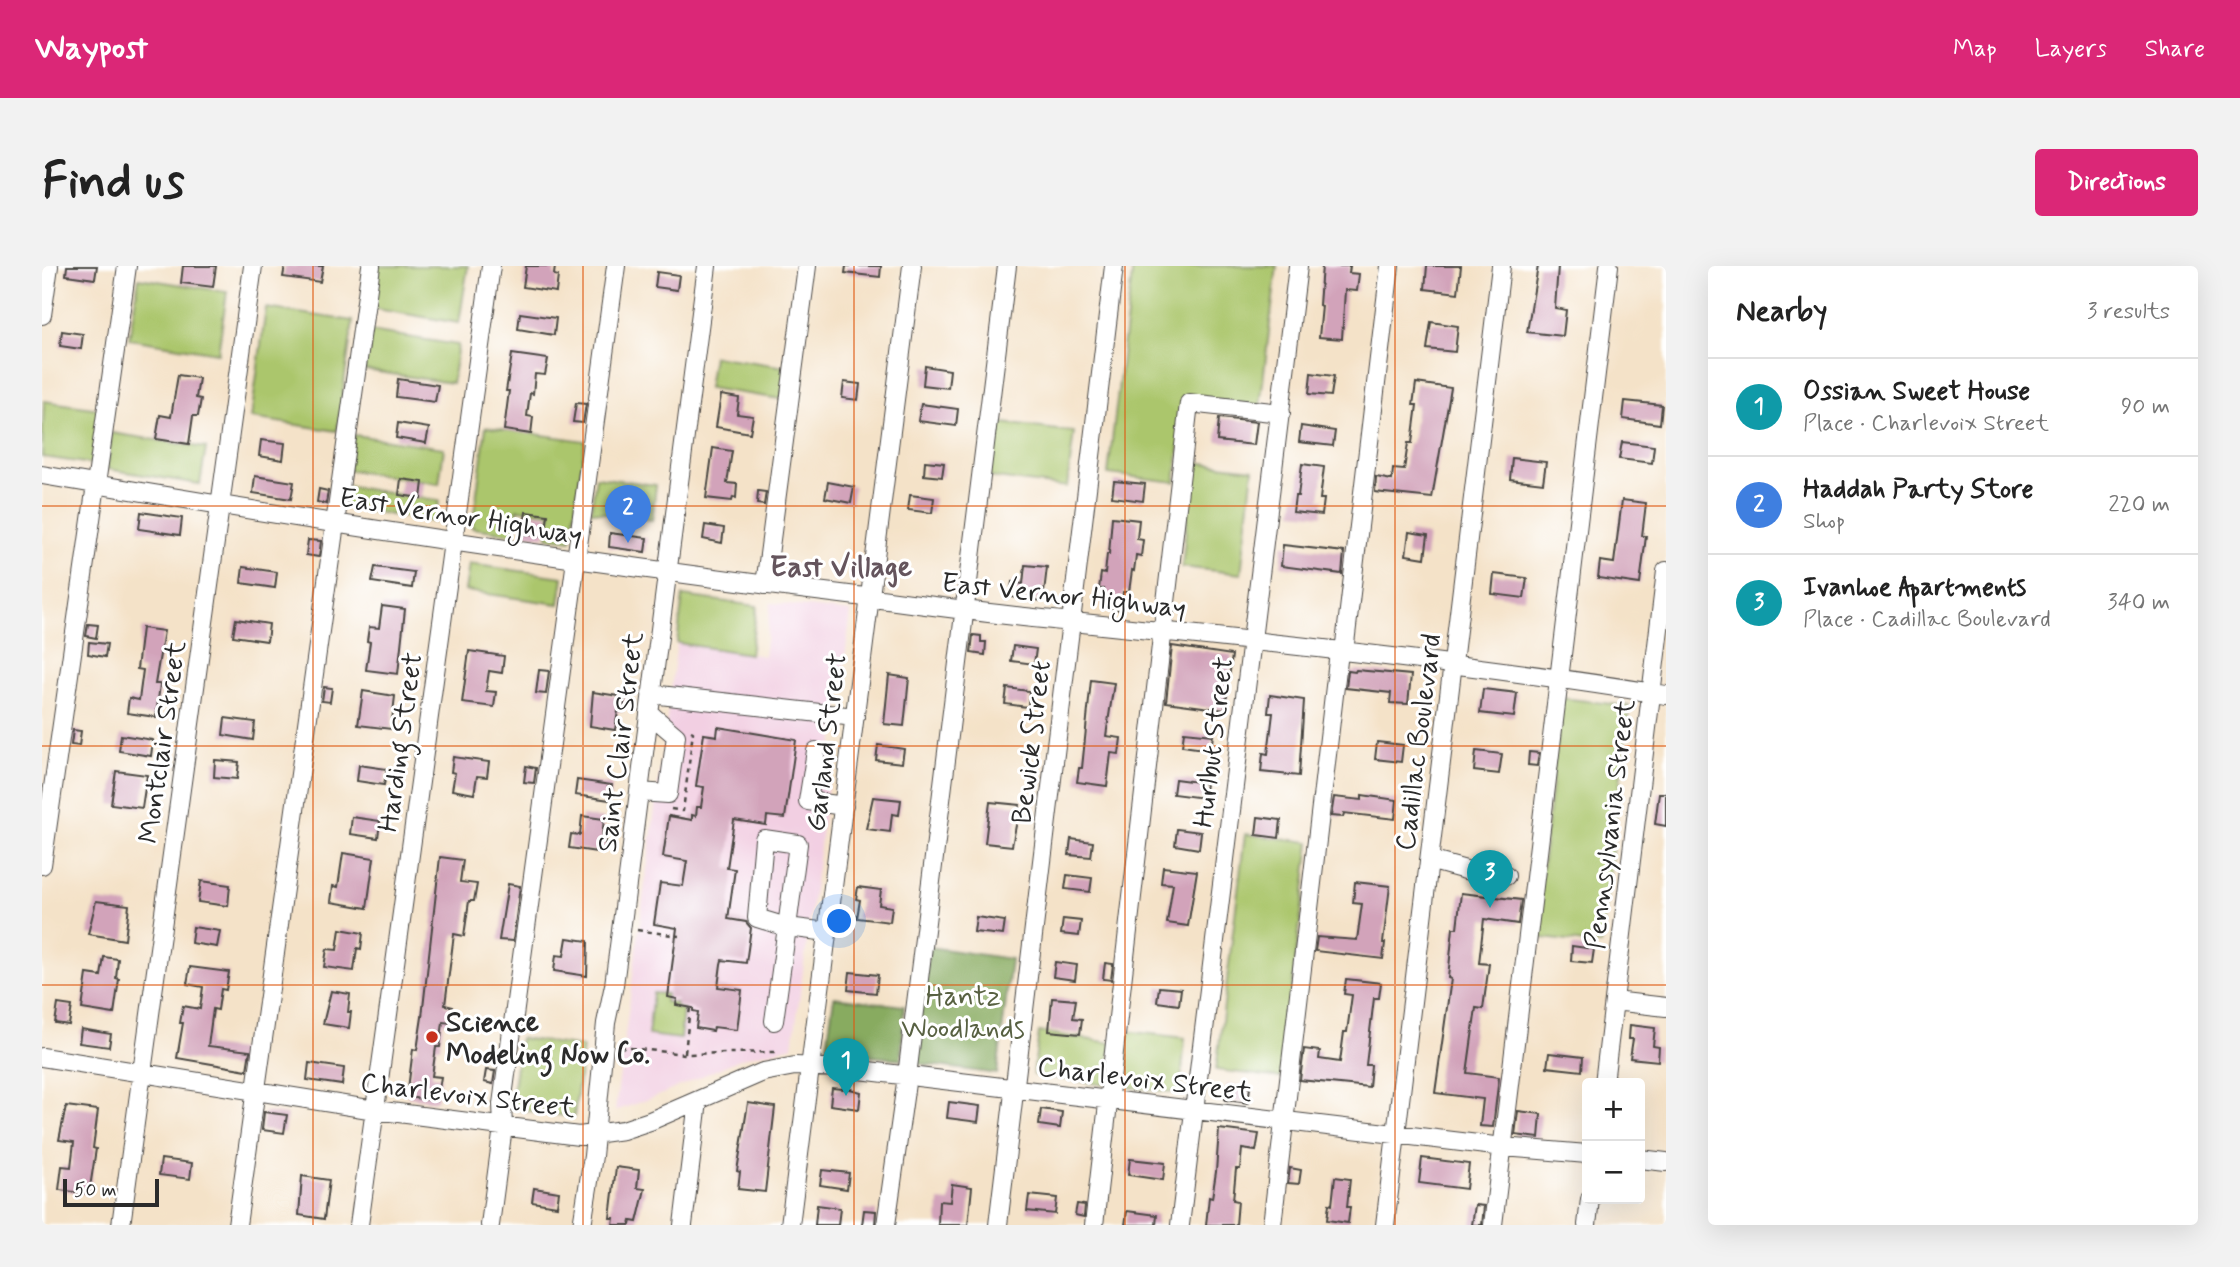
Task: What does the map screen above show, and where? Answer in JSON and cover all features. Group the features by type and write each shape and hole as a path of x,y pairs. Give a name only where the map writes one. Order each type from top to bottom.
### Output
{"street":[{"path":"42,315 49,266"},
{"path":"42,865 127,266"},
{"name":"Montclair Street","path":"121,1225 253,266"},
{"path":"237,1225 371,266"},
{"name":"Harding Street","path":"359,1225 491,266"},
{"path":"490,1225 503,1127 502,1104 616,266"},
{"name":"Saint Clair Street","path":"582,1225 606,1023 614,985 707,266"},
{"path":"765,585 807,266"},
{"name":"Garland Street","path":"790,1225 912,266"},
{"path":"886,1225 907,1076 1007,266"},
{"name":"Bewick Street","path":"998,1225 1114,266"},
{"name":"Hurlbut Street","path":"1180,1225 1298,266"},
{"path":"1272,1225 1390,266"},
{"name":"Cadillac Boulevard","path":"1385,1225 1501,266"},
{"path":"1493,1225 1609,266"},
{"path":"1094,1225 1189,403 1281,413"},
{"name":"East Vernor Highway","path":"42,475 667,573 963,610 1253,641 1659,694"},
{"name":"Pennsylvania Street","path":"1605,1078 1659,694 1666,571"},
{"path":"652,694 855,717"},
{"path":"639,792 668,794 676,736 649,713"},
{"path":"816,751 808,801 844,806"},
{"path":"774,1021 787,927 798,844 764,839 757,918 787,927 828,932"},
{"path":"1429,860 1474,872 1506,876"},
{"path":"1614,1001 1666,1007"},
{"name":"Charlevoix Street","path":"42,1057 375,1110 579,1136 594,1135 650,1121 763,1072 811,1066 1396,1135 1582,1154"},
{"path":"683,1225 698,1101"},
{"path":"1645,1160 1666,1162"},
{"path":"1587,1225 1589,1204"}],"path":[{"path":"635,930 679,936"},
{"path":"685,1054 690,1007"},
{"path":"620,1047 685,1054 775,1052"}],"shaded area":[{"path":"771,603 851,612 793,1046 742,1058 658,1096 615,1111 677,643 764,656"}],"green space":[{"path":"377,266 468,266 459,323 370,308"},
{"path":"1133,266 1277,266 1260,406 1186,397 1175,482 1108,474"},
{"path":"139,278 227,292 218,353 129,339"},
{"path":"266,308 353,321 337,431 251,418"},
{"path":"370,331 458,345 452,383 364,370"},
{"path":"713,356 786,367 781,399 708,388"},
{"path":"44,401 100,409 92,464 42,457"},
{"path":"995,422 1074,432 1067,487 988,477"},
{"path":"486,427 585,441 571,540 548,537 551,513 518,509 514,534 472,528"},
{"path":"112,433 206,448 200,484 107,469"},
{"path":"354,435 444,448 439,484 348,470"},
{"path":"1193,462 1253,469 1241,574 1182,567"},
{"path":"596,477 656,485 652,520 591,511"},
{"path":"347,486 439,501 435,522 344,507"},
{"path":"469,564 563,577 559,604 465,591"},
{"path":"683,596 757,606 750,654 677,643"},
{"path":"1562,698 1629,706 1601,945 1534,937"},
{"path":"1245,834 1310,842 1281,1078 1216,1070"},
{"name":"Hantz Woodlands","path":"929,947 1011,959 997,1074 914,1063"},
{"path":"653,993 666,994 665,1002 676,1003 675,1008 683,1009 680,1039 648,1035"},
{"name":"Hantz Woodlands","path":"834,997 904,1006 901,1059 826,1052"},
{"path":"1125,1031 1185,1038 1180,1093 1119,1086"},
{"path":"1039,1032 1112,1043 1105,1085 1033,1075"},
{"path":"520,1038 583,1047 574,1117 510,1108"}],"building":[{"path":"67,266 97,266 95,279 66,275"},
{"path":"183,266 216,266 213,287 181,283"},
{"path":"285,266 323,266 320,282 283,277"},
{"path":"526,266 555,266 554,275 558,276 556,292 523,287"},
{"path":"846,266 881,266 880,277 845,273"},
{"path":"1322,266 1350,266 1349,273 1359,274 1357,291 1345,290 1342,339 1319,337"},
{"path":"1427,266 1461,266 1458,293 1425,289"},
{"path":"1538,266 1558,266 1555,308 1566,310 1563,336 1527,332"},
{"path":"657,272 679,275 677,290 655,287"},
{"path":"520,313 556,318 554,335 518,329"},
{"path":"1431,322 1458,326 1455,352 1427,349"},
{"path":"62,331 83,334 81,349 60,346"},
{"path":"512,354 548,359 545,375 535,374 533,394 530,393 527,416 533,417 531,434 504,430"},
{"path":"925,366 950,370 948,388 923,385"},
{"path":"1311,373 1334,376 1331,396 1309,394"},
{"path":"178,375 199,378 196,398 201,399 198,416 193,416 189,444 156,439 160,415 171,417"},
{"path":"398,379 438,385 435,402 396,397"},
{"path":"844,382 860,384 858,400 842,398"},
{"path":"1416,383 1451,388 1432,498 1375,492 1376,477 1392,480 1393,469 1404,470 1408,443 1412,443 1417,405 1413,405"},
{"path":"721,395 739,398 737,414 753,416 750,433 716,427"},
{"path":"1625,401 1662,405 1660,424 1623,419"},
{"path":"576,403 586,404 583,423 573,422"},
{"path":"921,404 958,409 956,426 918,421"},
{"path":"1219,418 1257,422 1254,445 1217,441"},
{"path":"398,423 429,428 426,443 396,438"},
{"path":"1301,426 1335,431 1333,446 1299,442"},
{"path":"261,440 285,443 283,460 259,456"},
{"path":"1622,442 1654,446 1652,463 1619,459"},
{"path":"713,448 732,451 727,483 737,484 736,498 733,497 732,501 706,498"},
{"path":"1512,458 1546,462 1543,483 1510,479"},
{"path":"925,461 944,463 942,477 924,475"},
{"path":"1302,464 1324,467 1320,499 1324,499 1322,515 1293,512"},
{"path":"255,476 294,482 291,499 253,493"},
{"path":"401,479 423,482 421,498 399,495"},
{"path":"1114,481 1145,484 1143,501 1112,497"},
{"path":"828,482 854,487 851,503 825,498"},
{"path":"319,489 328,491 326,504 317,502"},
{"path":"758,491 766,492 764,505 757,504"},
{"path":"910,495 934,498 932,513 908,510"},
{"path":"1622,500 1646,503 1642,536 1646,536 1640,584 1598,578 1600,561 1614,563"},
{"path":"141,512 182,518 180,535 139,529"},
{"path":"526,512 548,515 545,537 523,534"},
{"path":"1112,517 1139,520 1137,539 1143,540 1141,556 1136,555 1129,592 1123,592 1121,610 1102,608 1104,589 1099,589 1101,573 1105,574 1109,554"},
{"path":"705,525 724,528 722,543 703,539"},
{"path":"1409,532 1428,535 1425,558 1406,555"},
{"path":"610,533 647,538 645,552 609,547"},
{"path":"308,540 321,541 319,557 306,555"},
{"path":"1283,545 1344,552 1342,574 1281,566"},
{"path":"1025,565 1047,567 1043,601 1010,597 1012,582 1023,584"},
{"path":"243,567 277,572 275,588 241,583"},
{"path":"375,567 414,572 412,588 372,582"},
{"path":"1494,574 1527,578 1524,598 1492,594"},
{"path":"382,606 405,609 398,674 366,670 369,627 379,628"},
{"path":"236,619 269,624 267,641 233,636"},
{"path":"88,624 98,625 96,638 86,636"},
{"path":"142,628 164,631 155,684 160,684 156,717 127,713 129,698 139,700 143,670 137,669"},
{"path":"973,635 981,636 981,642 986,642 985,655 971,653"},
{"path":"89,642 107,644 105,657 88,654"},
{"path":"1013,646 1036,649 1034,664 1011,661"},
{"path":"1172,646 1232,655 1225,710 1166,702"},
{"path":"469,651 504,656 502,673 489,671 486,691 496,692 494,707 462,703"},
{"path":"539,670 549,671 546,694 536,693"},
{"path":"1348,671 1411,675 1408,704 1390,703 1391,693 1346,688"},
{"path":"889,675 909,678 904,726 884,724"},
{"path":"1091,680 1114,683 1106,736 1121,738 1119,754 1111,753 1107,786 1077,782 1079,768 1082,768"},
{"path":"324,687 332,688 330,702 322,701"},
{"path":"1007,688 1029,691 1028,707 1005,704"},
{"path":"1483,689 1517,693 1514,717 1480,713"},
{"path":"363,691 395,696 391,729 358,725"},
{"path":"593,692 625,697 623,712 618,711 615,730 590,726"},
{"path":"1270,695 1304,700 1299,776 1261,772 1263,753 1268,754 1273,713 1268,713"},
{"path":"225,718 255,722 253,740 223,735"},
{"path":"718,727 796,740 785,818 767,816 766,825 734,820 727,868 735,869 728,919 746,922 751,928 746,963 722,960 721,964 718,987 742,990 737,1030 714,1027 713,1031 696,1028 698,1012 693,1011 693,1008 676,1005 677,999 668,997 677,928 654,924 660,883 683,886 687,861 663,857 669,816 692,820 692,815 696,816 697,807 701,807 704,787 696,786 704,734 717,736"},
{"path":"73,730 81,731 79,746 71,745"},
{"path":"1184,732 1213,735 1211,750 1182,746"},
{"path":"121,735 153,740 151,756 119,751"},
{"path":"1377,742 1403,745 1401,762 1375,759"},
{"path":"878,745 904,749 902,763 876,760"},
{"path":"1476,751 1502,754 1499,774 1474,771"},
{"path":"1529,752 1539,753 1537,766 1528,765"},
{"path":"453,757 489,762 487,777 477,776 474,794 452,790 455,773 451,772"},
{"path":"215,760 239,762 237,779 214,777"},
{"path":"359,765 387,769 384,785 357,781"},
{"path":"526,766 536,768 534,783 524,782"},
{"path":"116,771 147,775 142,808 111,804"},
{"path":"1175,779 1206,783 1204,798 1173,794"},
{"path":"577,780 612,785 610,800 575,795"},
{"path":"1659,793 1666,793 1666,826 1655,824"},
{"path":"1362,795 1397,800 1395,819 1344,813 1343,817 1331,816 1334,797 1362,800"},
{"path":"873,797 901,800 899,815 892,814 890,832 866,829"},
{"path":"990,802 1020,805 1012,846 985,843"},
{"path":"582,816 604,819 604,853 569,848 571,834 580,835"},
{"path":"352,817 380,821 378,838 350,834"},
{"path":"1258,817 1281,820 1279,838 1256,835"},
{"path":"1177,829 1201,832 1199,849 1175,845"},
{"path":"1071,839 1093,842 1091,857 1069,855"},
{"path":"343,853 374,858 367,908 331,902 333,886 338,887"},
{"path":"440,857 463,860 460,882 477,884 474,901 469,901 464,936 454,934 445,1005 453,1007 451,1023 443,1022 432,1076 441,1077 437,1101 407,1097 413,1049 417,1050 422,1017"},
{"path":"1163,867 1197,871 1188,926 1167,923 1173,884 1161,883"},
{"path":"1067,875 1092,878 1090,892 1065,889"},
{"path":"201,881 230,885 228,906 198,902"},
{"path":"1355,882 1390,886 1383,959 1315,951 1317,937 1357,940 1362,904 1353,903"},
{"path":"508,884 520,886 513,941 499,940"},
{"path":"858,887 881,890 879,905 892,907 890,922 857,918 860,900 856,899"},
{"path":"1461,893 1521,900 1518,924 1484,919 1479,963 1489,964 1483,1009 1476,1008 1467,1073 1499,1077 1493,1127 1480,1126 1483,1099 1435,1093 1451,979 1448,978 1453,928 1457,928"},
{"path":"96,901 129,905 125,940 88,934"},
{"path":"976,917 1005,921 1003,935 974,932"},
{"path":"1063,919 1081,921 1079,936 1061,934"},
{"path":"193,927 220,931 217,947 191,943"},
{"path":"340,929 363,933 361,949 357,948 354,971 324,967 327,949 337,950"},
{"path":"567,938 588,941 587,976 554,971 556,955 564,956"},
{"path":"1572,946 1594,949 1592,963 1571,961"},
{"path":"104,957 118,959 116,978 119,979 114,1014 82,1009 87,974 101,976"},
{"path":"1055,962 1077,965 1075,980 1053,977"},
{"path":"1105,963 1113,964 1111,980 1103,979"},
{"path":"190,967 229,972 226,990 221,989 218,1010 213,1009 208,1046 250,1051 247,1070 177,1058 183,1006 200,1009 203,987 187,984"},
{"path":"850,972 878,975 876,993 848,990"},
{"path":"1346,979 1381,983 1379,998 1374,998 1366,1065 1371,1065 1369,1087 1300,1080 1304,1049 1320,1051 1319,1059 1340,1062 1352,995 1344,994"},
{"path":"1159,987 1181,989 1179,1005 1157,1002"},
{"path":"331,991 350,994 349,1028 323,1024"},
{"path":"1052,998 1076,1000 1073,1018 1082,1019 1080,1034 1049,1031"},
{"path":"58,1004 72,1006 69,1025 55,1023"},
{"path":"1630,1025 1655,1028 1653,1046 1659,1047 1658,1061 1630,1058 1633,1039 1629,1039"},
{"path":"81,1029 111,1034 109,1047 79,1043"},
{"path":"1549,1053 1583,1057 1582,1071 1547,1067"},
{"path":"309,1063 344,1068 342,1085 307,1080"},
{"path":"486,1070 495,1071 493,1084 484,1082"},
{"path":"1227,1084 1250,1087 1248,1103 1225,1100"},
{"path":"843,1087 861,1092 859,1109 830,1105 832,1088"},
{"path":"949,1102 980,1106 978,1122 947,1118"},
{"path":"748,1103 775,1107 765,1192 738,1189 740,1172 737,1171"},
{"path":"66,1106 98,1110 93,1148 96,1149 89,1194 59,1190 62,1166 71,1167 74,1142 59,1140"},
{"path":"1041,1109 1062,1112 1060,1128 1039,1125"},
{"path":"1518,1111 1541,1114 1539,1138 1515,1135"},
{"path":"264,1112 287,1115 284,1133 262,1130"},
{"path":"1219,1129 1259,1134 1256,1151 1242,1149 1240,1169 1236,1169 1233,1200 1238,1201 1236,1225 1206,1225 1209,1197 1212,1198 1216,1172"},
{"path":"1422,1158 1469,1164 1466,1189 1419,1183"},
{"path":"161,1159 192,1163 190,1179 159,1175"},
{"path":"1130,1159 1165,1163 1163,1180 1128,1175"},
{"path":"616,1167 639,1170 637,1188 645,1189 637,1222 631,1221 630,1225 613,1225 614,1218 610,1218"},
{"path":"1290,1168 1301,1170 1299,1184 1288,1183"},
{"path":"822,1170 849,1173 847,1189 820,1185"},
{"path":"302,1176 329,1180 324,1219 299,1215"},
{"path":"1335,1177 1350,1179 1348,1223 1327,1220 1329,1204 1332,1205"},
{"path":"952,1184 972,1187 968,1225 938,1225 939,1201 950,1202"},
{"path":"534,1188 559,1192 557,1206 532,1202"},
{"path":"1029,1195 1057,1198 1055,1214 1027,1211"},
{"path":"1077,1204 1085,1205 1084,1217 1075,1215"},
{"path":"817,1205 840,1208 838,1225 815,1225"},
{"path":"1475,1205 1484,1206 1482,1225 1472,1225"},
{"path":"864,1210 876,1211 875,1225 862,1225"},
{"path":"1127,1211 1157,1215 1156,1225 1125,1225"}],"place":[{"name":"Haddah Party Store","path":"628,543"},
{"name":"Ivanhoe Apartments","path":"1490,908"},
{"name":"Science Modeling Now Co.","path":"432,1037"},
{"name":"Ossian Sweet House","path":"846,1096"}],"district":[{"name":"East Village","path":"841,566"}]}
